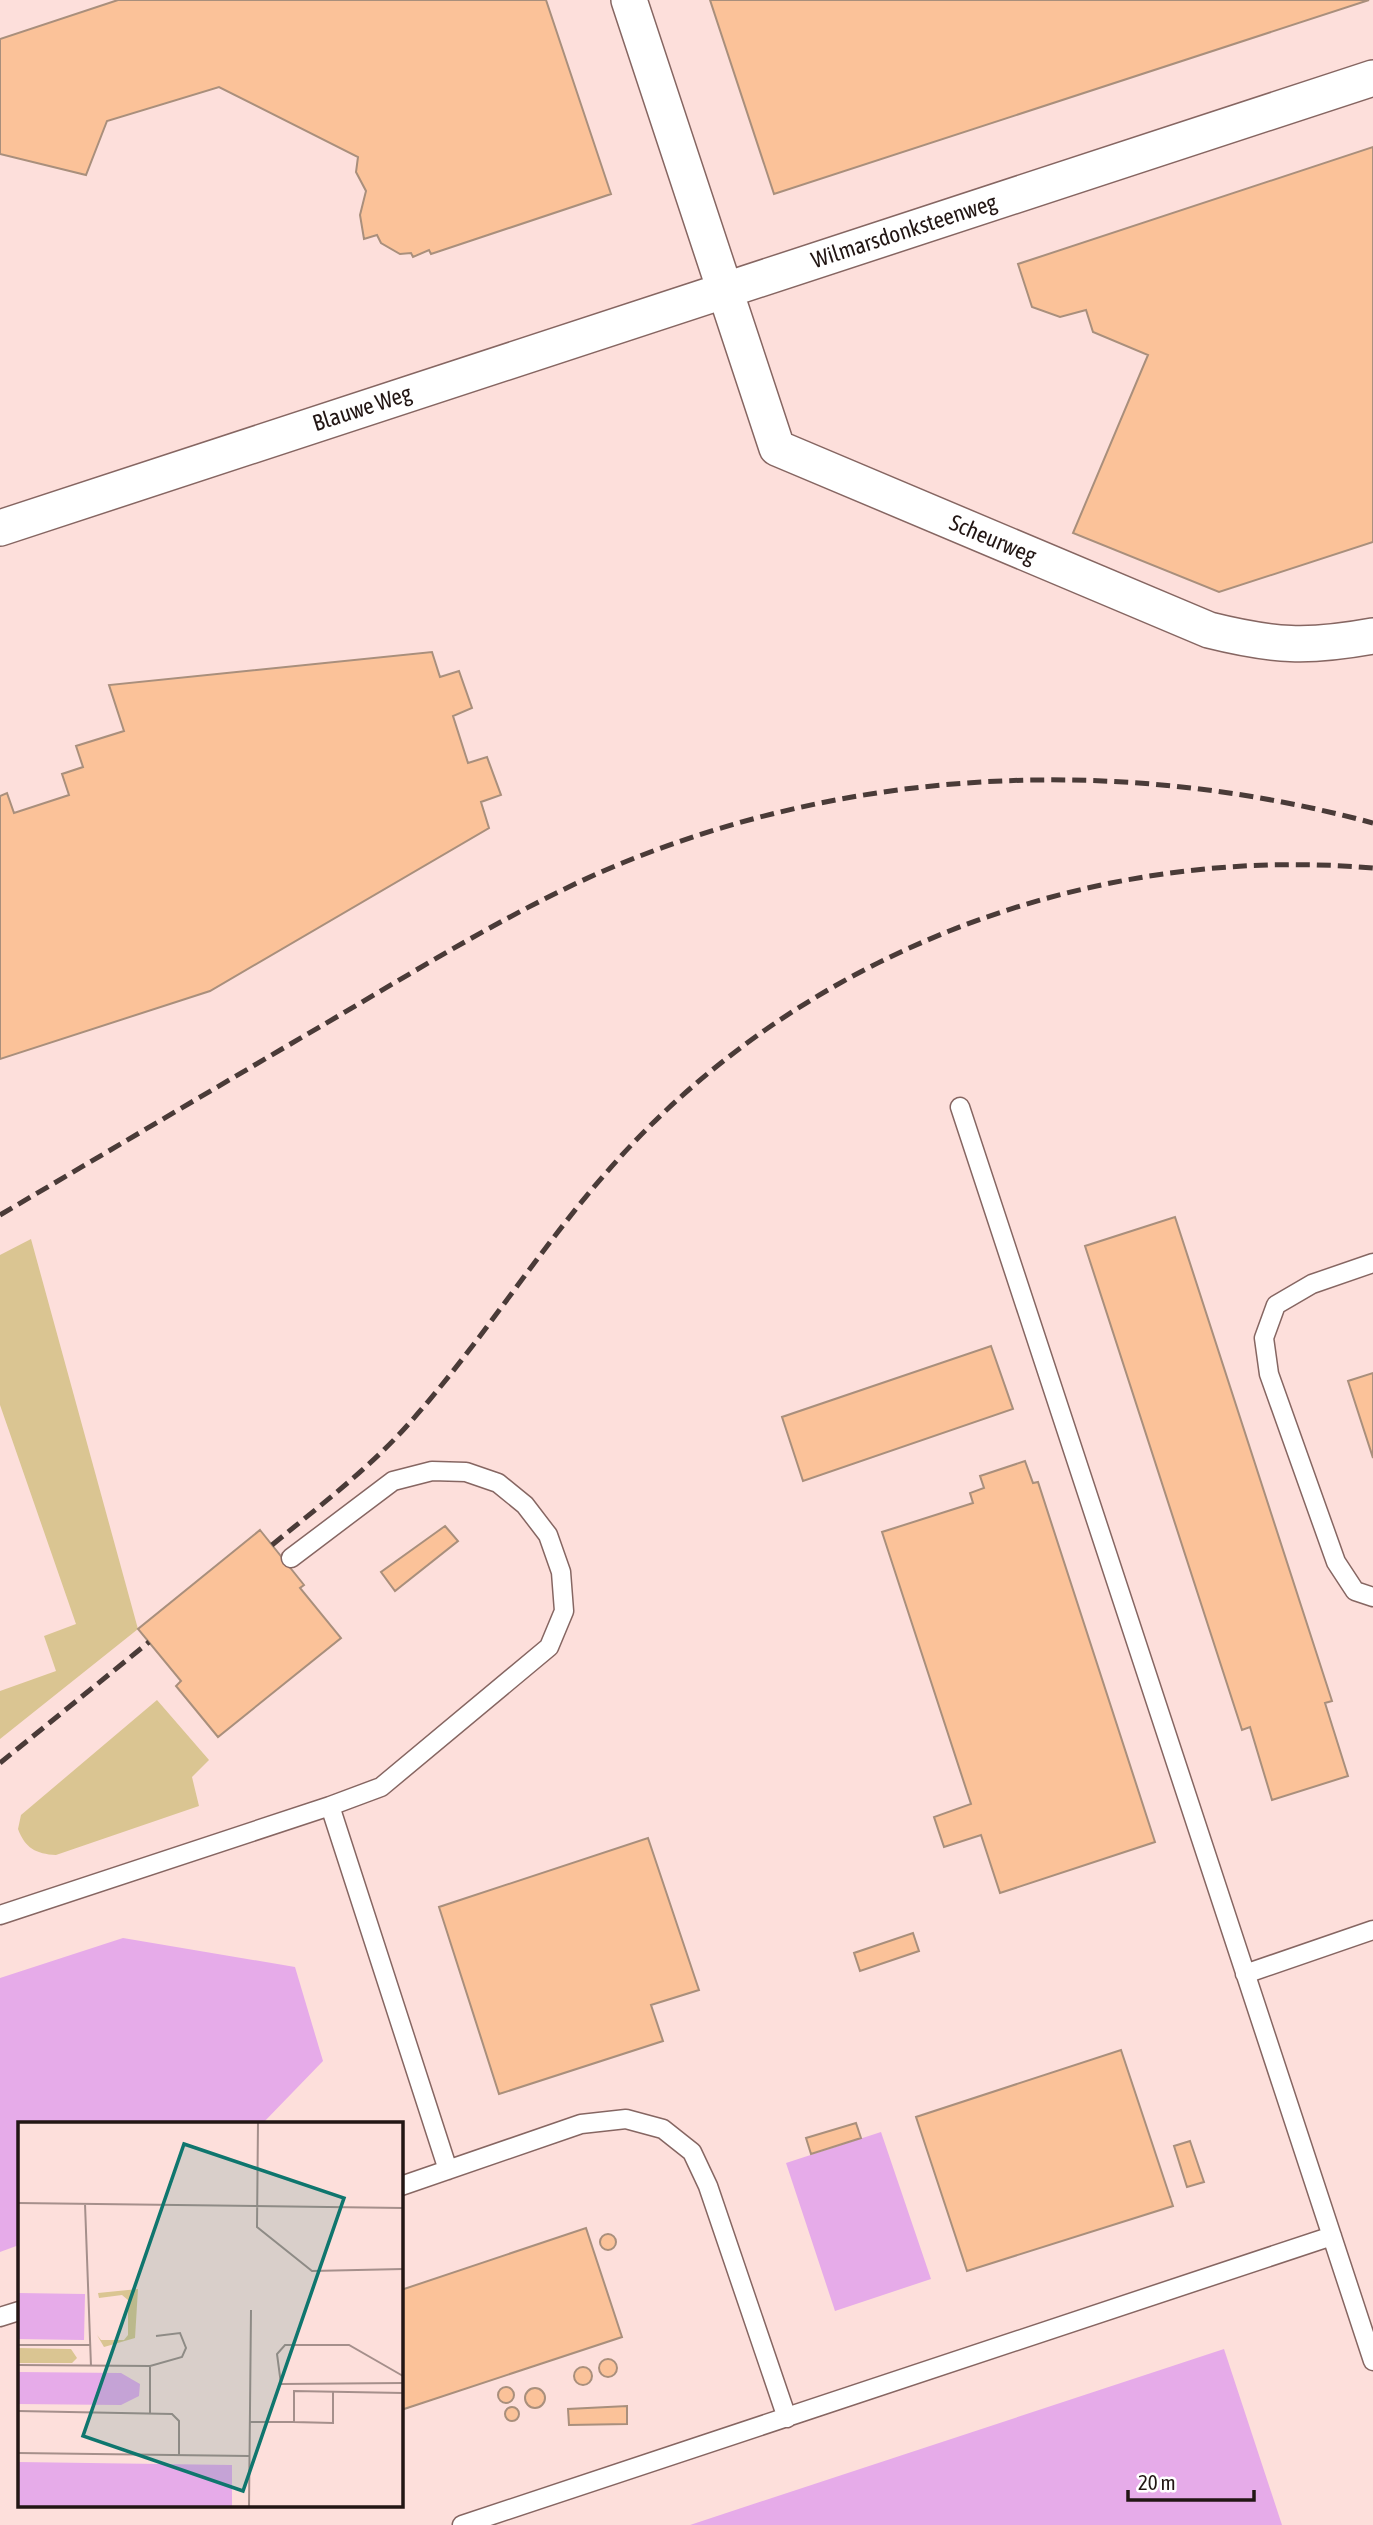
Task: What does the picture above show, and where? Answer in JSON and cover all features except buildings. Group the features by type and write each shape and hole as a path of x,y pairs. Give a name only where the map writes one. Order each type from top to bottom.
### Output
{"street":[{"path":"629,0 726,290"},
{"name":"Wilmarsdonksteenweg","path":"726,290 1373,78"},
{"name":"Blauwe Weg","path":"0,528 726,290"},
{"name":"Scheurweg","path":"726,290 777,448 1209,630 1262,643 1325,645 1373,636"}],"lane":[{"path":"960,1107 1373,2361"},
{"path":"1373,1263 1312,1284 1276,1305 1264,1338 1269,1374 1336,1562 1355,1591 1373,1597"},
{"path":"0,1915 381,1787 549,1647 564,1611 561,1572 548,1535 525,1505 498,1483 466,1472 432,1471 393,1481 291,1558"},
{"path":"330,1806 448,2170"},
{"path":"1245,1974 1373,1930"},
{"path":"402,2186 581,2124 626,2119 663,2129 692,2152 708,2186 786,2418"},
{"path":"462,2525 1332,2236"},
{"path":"0,2317 18,2311"}],"shaded area":[{"path":"31,1239 138,1629 0,1739 0,1691 56,1671 44,1636 76,1624 0,1405 0,1255"},
{"path":"157,1700 209,1760 192,1777 199,1806 56,1855 37,1851 28,1845 18,1829 21,1815"},
{"path":"123,1938 295,1967 323,2061 264,2122 18,2122 18,2245 0,2252 0,1978"},
{"path":"881,2132 931,2279 835,2311 786,2163"},
{"path":"1224,2349 1282,2525 690,2525"}],"railway":[{"path":"0,1215 501,922 601,872 694,837 789,810 885,792 983,782 1081,780 1179,787 1277,801 1373,823"},
{"path":"272,1545 358,1474 405,1428 461,1361 593,1188 622,1155 697,1083 780,1020 869,967 964,925 1063,894 1165,874 1269,865 1373,868"},
{"path":"0,1763 149,1642"}]}
